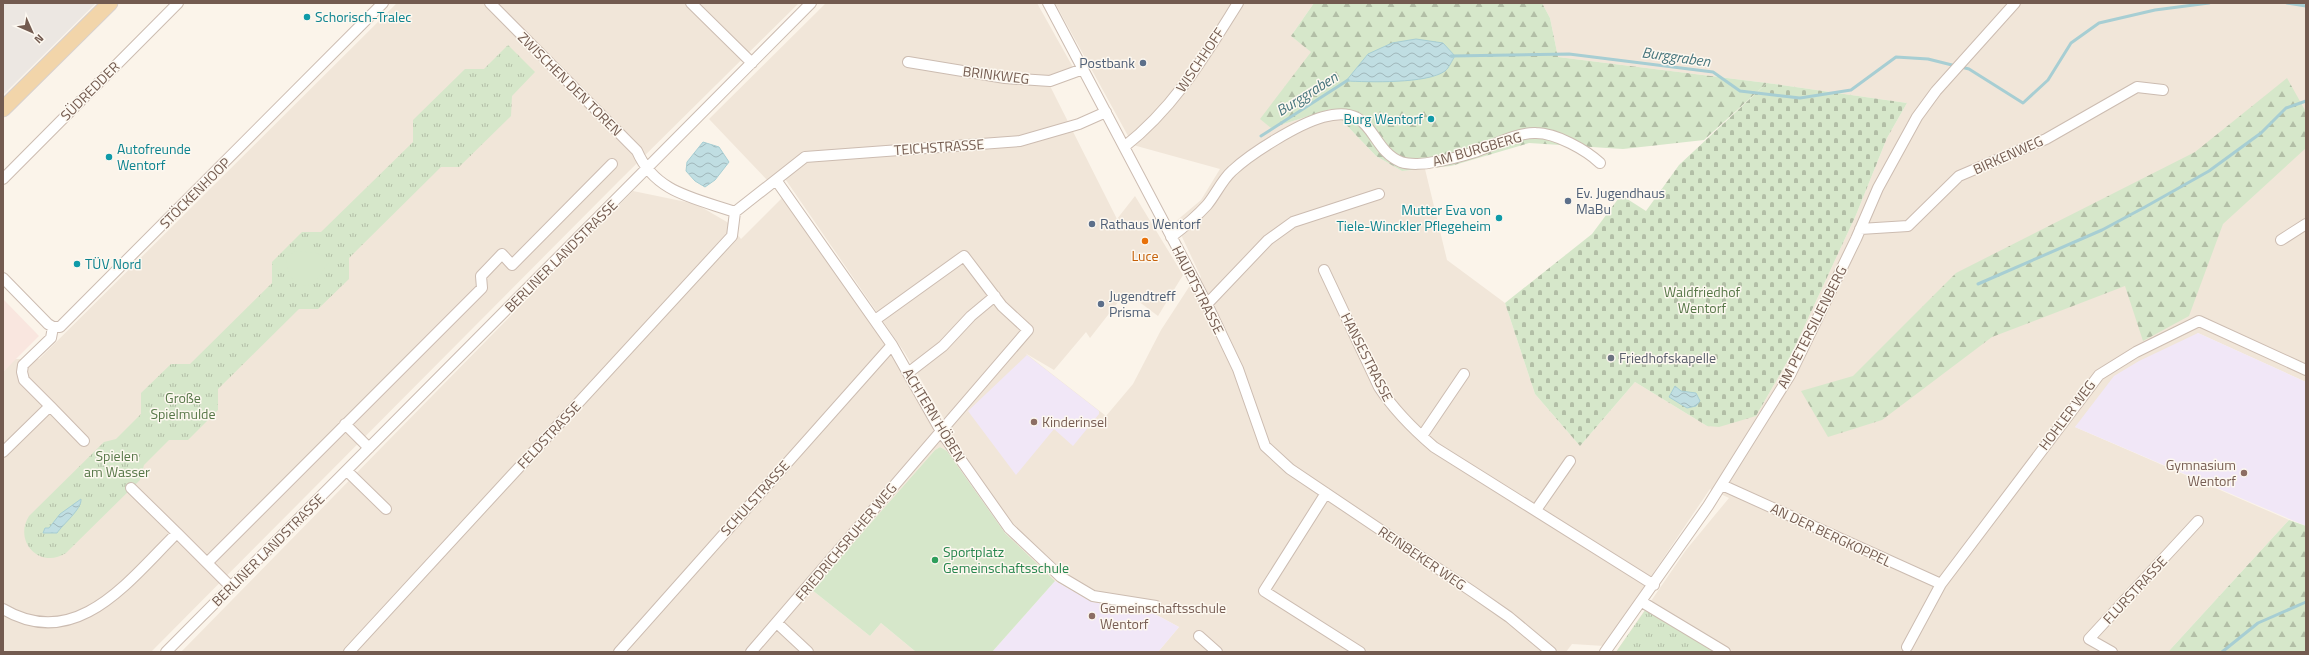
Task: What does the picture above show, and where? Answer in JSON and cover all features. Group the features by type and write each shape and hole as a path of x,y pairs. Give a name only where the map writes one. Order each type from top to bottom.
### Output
{"main road":[{"path":"3,110 110,3"}],"street":[{"name":"SÜDREDDER","path":"3,179 178,3"},
{"name":"STÖCKENHOOP","path":"53,327 60,327 383,3"},
{"name":"ZWISCHEN DEN TOREN","path":"490,3 637,150 646,168 666,187 735,212"},
{"path":"691,3 752,63"},
{"name":"BERLINER LANDSTRASSE","path":"166,652 811,3"},
{"name":"HAUPTSTRASSE","path":"1048,3 1207,304 1238,369 1265,446 1290,469"},
{"name":"WISCHHOFF","path":"1124,147 1144,131 1188,83 1238,3"},
{"name":"AM PETERSILIENBERG","path":"1605,652 1654,585 1722,485 1790,375 1878,188 1917,117 1954,71 2015,3"},
{"name":"BRINKWEG","path":"908,62 1005,78 1050,81 1083,69"},
{"name":"BIRKENWEG","path":"1860,229 1908,226 1959,176 2046,139 2137,87 2163,90"},
{"name":"TEICHSTRASSE","path":"735,212 805,157 1020,141 1079,124 1106,112"},
{"name":"AM BURGBERG","path":"1171,237 1207,204 1231,171 1249,156 1274,140 1322,117 1343,112 1364,122 1388,155 1402,163 1425,163 1450,159 1500,141 1536,133 1576,146 1587,151 1600,162"},
{"name":"BERLINER LANDSTRASSE","path":"206,563 482,288 481,276 502,254 512,264 612,164"},
{"name":"ACHTERN HÖBEN","path":"776,180 892,345 942,433 1009,528 1061,577 1093,596 1156,606"},
{"path":"1207,304 1268,240 1293,222 1379,194"},
{"name":"FELDSTRASSE","path":"349,652 732,236 735,212"},
{"path":"2281,240 2306,224"},
{"path":"875,320 964,256 995,296 971,316 943,346 908,373"},
{"name":"HANSESTRASSE","path":"1324,270 1379,387 1390,404 1422,436 1434,447 1654,585"},
{"path":"3,278 53,327 51,338 23,365 22,372 24,380 84,441"},
{"name":"FRIEDRICHSRUHER WEG","path":"751,652 927,446 942,433 1028,330 995,296"},
{"name":"HOHLER WEG","path":"1906,647 1941,584 2099,375 2136,352 2199,321 2306,370"},
{"name":"SCHULSTRASSE","path":"619,652 892,345"},
{"path":"1422,436 1464,374"},
{"path":"3,452 50,406"},
{"path":"345,424 369,448"},
{"path":"1536,510 1570,461"},
{"name":"REINBEKER WEG","path":"1290,469 1509,617 1551,652"},
{"path":"347,471 386,509"},
{"name":"AN DER BERGKOPPEL","path":"1722,485 1941,584"},
{"path":"131,488 231,587"},
{"path":"1326,494 1264,591 1360,652"},
{"name":"FLURSTRASSE","path":"2112,652 2089,639 2198,521"},
{"path":"3,609 26,619 44,622 63,621 81,616 106,602 176,533"},
{"path":"1642,602 1725,652"},
{"path":"777,623 808,652"},
{"path":"1199,636 1217,652"}],"shaded area":[{"path":"3,3 96,3 3,95"},
{"path":"397,3 799,3 621,179 151,652 3,652 3,372 15,359 39,359"},
{"path":"826,3 1037,3 1074,69 1045,76 1117,219 1135,196 1183,275 1158,316 1126,292 1090,338 1086,332 1054,370 1025,353 1106,416 1133,384 1161,330 1189,287 1201,277 1175,222 1201,200 1220,169 1133,145 1055,3 1314,3 1291,36 1312,52 1271,128 1331,109 1376,156 1402,171 1425,169 1447,260 1505,303 1535,394 1580,446 1635,382 1707,426 1756,416 1791,355 1856,215 1887,138 1907,103 1767,83 1558,57 1550,18 1542,3 2306,3 2306,382 2198,333 2075,427 2289,520 2168,652 1616,652 1686,550 1729,498 1710,489 1604,646 1572,644 1566,652 1158,652 1179,627 1153,613 1092,602 1055,581 1011,539 947,451 940,447 935,450 812,590 870,636 881,623 916,652 181,652 633,191 696,204 727,222 741,239 782,198 891,352 937,433 947,424 905,353 779,170 767,180 709,119"},
{"path":"3,299 39,336 3,372"},
{"name":"Gymnasium Wentorf","path":"2198,333 2306,382 2306,526 2075,427 2114,376 2139,361"},
{"name":"Kinderinsel","path":"1027,355 1099,411 1099,414 1073,446 1054,429 1016,475 968,411"},
{"name":"Gemeinschaftsschule Wentorf","path":"1055,581 1092,602 1153,613 1179,627 1158,652 992,652"}],"green space":[{"path":"1314,3 1542,3 1550,18 1558,57 1767,83 1704,140 1623,149 1529,143 1451,166 1402,171 1376,156 1331,109 1271,128 1260,119 1311,52 1291,36"},
{"path":"508,45 535,72 512,96 511,116 459,167 441,167 349,258 349,279 318,309 299,309 218,389 218,410 188,440 169,440 144,465 140,480 66,553 56,557 47,558 32,550 24,535 25,525 29,516 104,442 116,439 141,414 141,393 171,364 190,364 272,283 272,262 302,232 321,232 413,142 413,120 465,69 484,69"},
{"path":"2287,78 2306,112 2306,148 2223,224 2189,316 2143,341 2125,286 1992,337 1882,420 1828,437 1801,391 1853,376 1956,273 2195,152"},
{"name":"Waldfriedhof Wentorf","path":"1767,83 1907,103 1887,138 1856,215 1791,355 1756,416 1719,427 1707,426 1635,382 1580,446 1535,394 1505,303 1592,234 1621,195 1646,211 1679,165"},
{"path":"296,251 316,253 331,259 317,279 307,286 301,285 290,276 288,272 287,257"},
{"name":"Sportplatz Gemeinschaftsschule","path":"940,447 947,451 1005,533 1055,581 992,652 916,652 881,623 870,636 812,590 935,450"},
{"path":"2289,520 2306,526 2306,652 2168,652"},
{"path":"1646,609 1716,652 1616,652"}],"water":[{"path":"1416,39 1443,43 1455,56 1445,71 1425,78 1412,80 1382,82 1346,81 1368,54 1392,43"},
{"path":"703,142 719,147 729,162 715,180 705,187 695,181 686,171 687,162"},
{"path":"1675,386 1681,391 1696,393 1700,401 1696,406 1687,408 1669,397"},
{"path":"81,499 79,507 57,533 43,533 45,528 49,528 60,514"}],"waterway":[{"name":"Burggraben","path":"1961,67 1969,69 2023,103 2048,80 2071,43 2099,23 2155,10 2209,3"},
{"name":"Burggraben","path":"2287,3 2306,6"},
{"name":"Burggraben","path":"1451,56 1569,54 1713,72 1740,91 1800,98 1851,90 1896,57 1928,59 1956,66"},
{"name":"Burggraben","path":"1261,136 1348,80"},
{"path":"1978,284 2102,230 2145,207 2209,171 2261,133 2286,108 2306,101"},
{"path":"2222,652 2258,623 2306,602"}],"place":[{"name":"Schorisch-Tralec","path":"307,17"},
{"name":"Postbank","path":"1143,63"},
{"name":"Burg Wentorf","path":"1431,119"},
{"name":"Autofreunde Wentorf","path":"109,157"},
{"name":"Ev. Jugendhaus MaBu","path":"1568,201"},
{"name":"Mutter Eva von Tiele-Winckler Pflegeheim","path":"1499,218"},
{"name":"Rathaus Wentorf","path":"1092,224"},
{"name":"Luce","path":"1145,241"},
{"name":"TÜV Nord","path":"77,264"},
{"name":"Jugendtreff Prisma","path":"1101,304"},
{"name":"Friedhofskapelle","path":"1611,358"},
{"name":"Kinderinsel","path":"1034,422"},
{"name":"Gymnasium Wentorf","path":"2244,473"},
{"name":"Sportplatz Gemeinschaftsschule","path":"935,560"},
{"name":"Gemeinschaftsschule Wentorf","path":"1092,616"}],"park label":[{"name":"Große Spielmulde","path":"183,406"},
{"name":"Spielen am Wasser","path":"117,464"}]}
